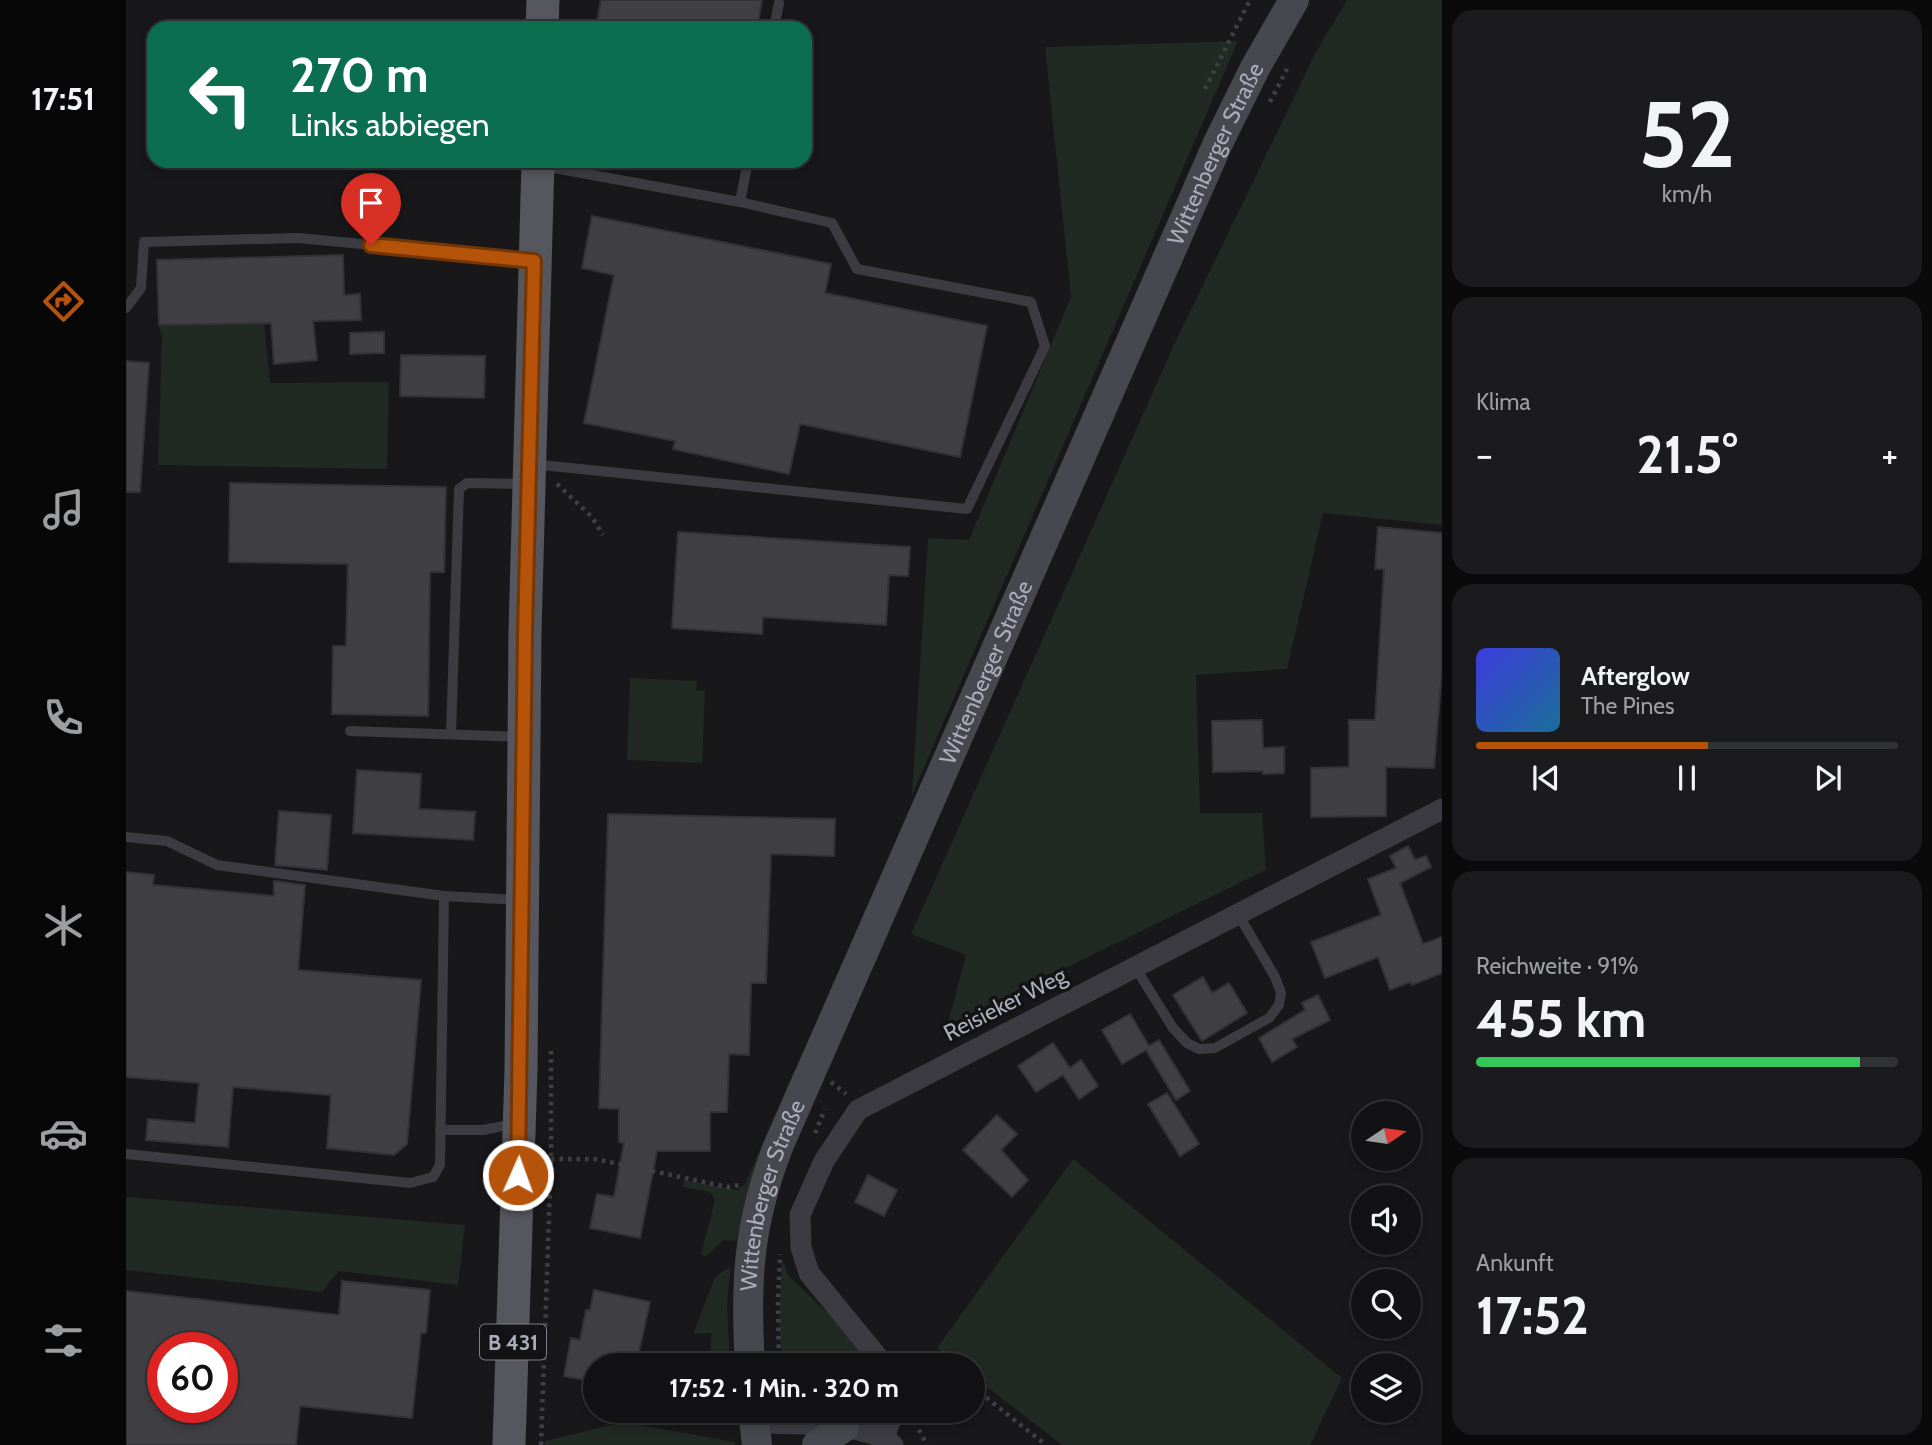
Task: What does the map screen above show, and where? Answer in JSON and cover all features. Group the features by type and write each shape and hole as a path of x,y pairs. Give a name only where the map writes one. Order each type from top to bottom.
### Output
{"main road":[{"path":"542,21 543,0"},
{"name":"Wittenberger Straße","path":"750,1353 748,1270 763,1186 1217,143 1294,0"},
{"name":"B 431","path":"509,1445 520,1122 524,737 537,476 534,261 538,168"},
{"path":"817,1445 844,1427"}],"street":[{"name":"Reisieker Weg","path":"874,1353 808,1273 801,1247 800,1215 824,1161 858,1110 1442,809"},
{"path":"755,1426 844,1427 888,1441 892,1423"}],"lane":[{"path":"775,21 779,3"},
{"path":"451,734 459,489 467,483 537,476 967,509 1045,345 1031,302 857,269 832,223 564,168"},
{"path":"740,202 747,168"},
{"path":"126,308 141,288 144,242 298,238 534,261"},
{"path":"350,731 524,737"},
{"path":"126,837 167,841 217,864 444,896 523,900"},
{"path":"126,1154 410,1183 433,1177 440,1165 444,896"},
{"path":"1135,967 1173,1028 1187,1044 1199,1049 1215,1048 1269,1018 1279,1005 1280,993 1275,977 1238,914"},
{"path":"440,1130 483,1130 520,1122"}],"path":[{"path":"1205,89 1250,0"},
{"path":"1265,110 1289,64"},
{"path":"537,476 592,517 603,535"},
{"path":"812,1071 836,1084 814,1135"},
{"path":"551,1159 595,1159 728,1187 743,1182"},
{"path":"779,1353 780,1250"},
{"path":"985,1397 1046,1445"},
{"path":"918,1423 927,1445"}],"shaded area":[{"path":"1347,0 1442,0 1442,525 1323,513 1287,669 1196,675 1200,813 1262,813 1266,870 947,1026 966,955 911,934 1173,347 1316,52"},
{"path":"1238,41 912,795 928,538 969,540 1071,297 1045,47"},
{"path":"264,323 270,383 389,382 387,469 158,465 162,337 159,325"},
{"path":"630,678 697,681 696,690 705,691 702,763 627,760"},
{"path":"794,1071 801,1073 746,1201 736,1241 724,1240 705,1257 701,1254 715,1200 710,1192 683,1187 684,1180 737,1190 745,1184"},
{"path":"1073,1159 1342,1378 1310,1445 1062,1445 985,1385 985,1353 943,1353 937,1348"},
{"path":"126,1197 465,1225 458,1285 339,1271 322,1292 126,1270"},
{"path":"782,1259 788,1275 869,1353 782,1353 779,1322"},
{"path":"731,1266 727,1304 729,1353 711,1353 711,1333 695,1334 694,1331 715,1277"},
{"path":"629,1423 735,1442 735,1445 545,1445 545,1441"}],"building":[{"path":"601,0 762,0 758,21 597,21"},
{"path":"592,216 831,264 825,293 987,326 960,457 800,424 789,474 673,449 675,441 584,423 614,275 582,268"},
{"path":"343,255 344,295 360,294 361,320 313,321 317,360 274,364 271,323 159,325 157,260"},
{"path":"384,332 384,353 350,354 350,333"},
{"path":"401,355 485,356 484,398 400,396"},
{"path":"126,361 149,363 140,492 126,492"},
{"path":"230,483 446,487 444,572 430,572 428,716 332,714 333,646 346,646 348,564 229,562"},
{"path":"1378,527 1442,533 1442,670 1434,768 1386,767 1386,816 1311,817 1311,768 1349,767 1349,720 1375,720 1384,569 1375,569"},
{"path":"678,532 910,547 908,576 889,575 886,625 763,617 762,634 672,628"},
{"path":"1262,720 1263,748 1284,747 1284,773 1213,772 1212,721"},
{"path":"357,770 421,774 419,809 475,812 473,840 353,833"},
{"path":"279,811 331,815 327,870 275,865"},
{"path":"608,814 835,819 834,856 771,854 766,983 751,983 749,1055 729,1054 727,1112 710,1112 710,1151 657,1151 640,1238 590,1228 597,1194 614,1197 624,1143 619,1142 619,1109 599,1108"},
{"path":"1408,846 1415,860 1426,856 1431,867 1400,883 1423,944 1442,937 1442,973 1390,990 1378,957 1325,978 1311,942 1381,915 1368,879 1396,868 1390,856"},
{"path":"126,872 154,875 153,885 274,896 274,881 305,885 298,970 421,980 407,1144 394,1155 327,1148 331,1095 233,1087 228,1147 146,1140 148,1119 195,1123 199,1083 126,1077"},
{"path":"1203,977 1212,993 1229,983 1247,1013 1202,1041 1173,995"},
{"path":"1318,995 1330,1020 1292,1039 1297,1047 1272,1062 1259,1038 1305,1010 1302,1003"},
{"path":"1130,1014 1149,1046 1159,1040 1190,1091 1176,1100 1146,1050 1122,1064 1102,1030"},
{"path":"1053,1043 1070,1068 1081,1060 1098,1086 1079,1099 1063,1075 1036,1092 1018,1066"},
{"path":"1167,1093 1199,1144 1180,1156 1148,1104"},
{"path":"997,1115 1017,1134 1001,1150 1028,1180 1012,1197 963,1150"},
{"path":"868,1175 897,1190 884,1216 855,1202"},
{"path":"342,1281 430,1290 426,1333 421,1333 412,1418 300,1406 296,1445 126,1445 126,1291 339,1315"},
{"path":"594,1290 650,1302 639,1353 583,1353 583,1380 564,1376 571,1338 580,1340 586,1310 590,1310"}],"route":[{"path":"371,245 534,261 525,632 518,1175"}]}
